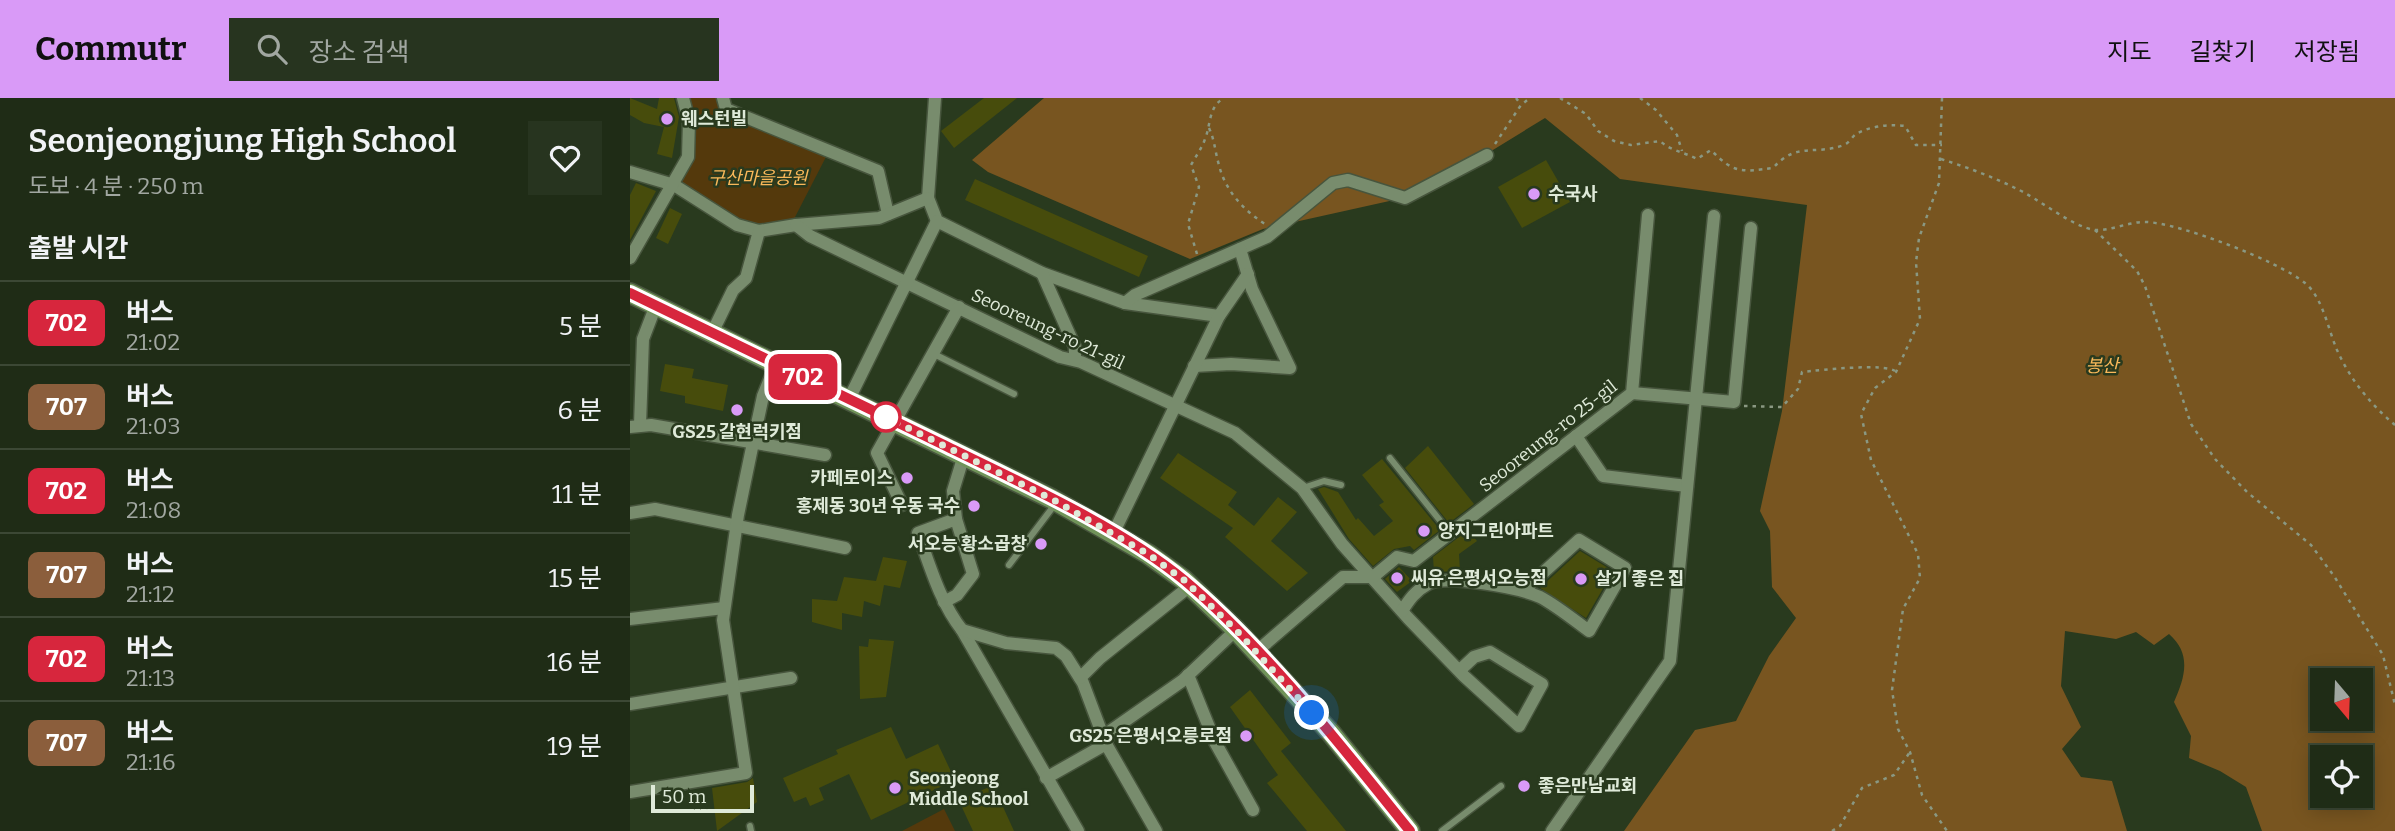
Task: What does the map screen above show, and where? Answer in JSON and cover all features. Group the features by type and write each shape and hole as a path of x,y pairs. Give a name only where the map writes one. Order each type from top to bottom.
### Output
{"main road":[{"path":"630,293 964,455 1057,502 1148,554 1190,586 1236,630 1331,733 1410,831"}],"street":[{"path":"630,258 688,157 688,121 682,98"},
{"path":"723,98 726,109 878,171 888,214"},
{"path":"935,98 928,198 937,221 1042,273 1125,303 1219,316"},
{"path":"1125,303 1135,295 1240,249 1276,230 1333,183 1348,180 1405,198 1487,155"},
{"path":"630,172 674,185 737,225 759,231 879,218 928,198"},
{"name":"Seooreung-ro 25-gil","path":"1256,652 1343,577 1373,576 1397,557 1414,561 1632,393 1648,215"},
{"path":"1552,831 1670,661 1714,216"},
{"path":"849,399 937,221"},
{"name":"Seooreung-ro 21-gil","path":"796,225 810,236 1060,356 1075,360 1175,407"},
{"path":"1632,393 1734,402 1752,228"},
{"path":"712,333 733,290 746,278 759,231"},
{"path":"1194,366 1231,364 1290,368 1248,274 1240,249"},
{"path":"1042,273 1074,347 1075,360"},
{"path":"1112,534 1219,316 1248,274"},
{"path":"656,305 643,339 635,426 825,455"},
{"path":"902,505 877,453 960,307"},
{"path":"630,792 746,773 724,608 752,443 763,396 776,364"},
{"path":"1175,407 1235,433 1302,488 1342,544 1402,611 1459,671 1519,726 1542,684 1490,652 1474,657 1459,671"},
{"path":"1576,436 1603,476 1687,486"},
{"path":"944,602 957,595 973,574 956,519 953,491 964,455"},
{"path":"630,513 655,509 737,523 845,548"},
{"path":"956,519 918,533 944,602 1078,831"},
{"path":"1402,611 1412,594 1430,582 1495,585 1541,598 1589,631 1625,568 1579,540 1522,591"},
{"path":"1080,678 1100,658 1190,586"},
{"path":"630,619 724,608"},
{"path":"962,630 1006,643 1056,648 1066,656 1080,678 1106,744 1156,831"},
{"path":"1046,778 1106,744 1109,732 1188,675 1236,630"},
{"path":"1188,675 1214,742 1253,810"},
{"path":"630,704 791,678"}],"lane":[{"path":"934,355 1014,394"},
{"path":"1390,458 1450,533"},
{"path":"1302,488 1324,481 1341,485"},
{"path":"1009,565 1057,502"},
{"path":"1442,831 1501,786"}],"path":[{"path":"1224,98 1218,101 1209,119 1223,181 1244,209 1276,230"},
{"path":"1516,98 1521,105"},
{"path":"1487,155 1521,105 1530,98"},
{"path":"1560,98 1586,114 1598,131 1614,141 1631,145 1660,141 1671,150 1682,151 1697,159 1712,150 1732,169 1744,172 1773,168 1784,155 1805,149 1845,144 1856,135 1883,125 1905,127 1916,145 1942,145"},
{"path":"1640,98 1656,110 1677,135 1682,151"},
{"path":"1942,98 1939,183 1919,238 1916,262 1920,319 1896,372 1875,388 1861,414 1871,460 1918,554 1920,578 1903,609 1892,690 1898,729 1910,752 1922,795 1947,831"},
{"path":"1199,267 1188,225 1199,187 1191,165 1209,128"},
{"path":"1941,159 2015,187 2095,230 2130,264 2145,286 2191,424 2215,459 2262,506 2311,545 2334,576 2384,655 2395,705"},
{"path":"2095,230 2127,223 2165,224 2242,250 2299,280 2315,299 2350,374 2376,409 2395,425"},
{"path":"1734,402 1749,408 1782,407 1798,389 1802,372 1871,366 1890,367 1896,372"},
{"path":"1832,831 1840,826 1862,788 1894,775 1910,752"}],"green space":[{"name":"구산마을공원","path":"687,98 718,98 827,155 794,219 758,227 741,223 678,183 688,156"},
{"name":"봉산","path":"1044,98 2395,98 2395,831 2262,831 2246,787 2220,771 2189,758 2191,736 2174,702 2181,684 2184,658 2169,634 2154,645 2136,632 2116,639 2065,631 2061,686 2081,727 2062,749 2081,777 2112,781 2127,831 1624,831 1695,730 1736,721 1769,656 1796,618 1772,587 1770,531 1760,511 1782,411 1807,205 1620,179 1545,118 1421,194 1263,229 1190,259 988,172 972,160"},
{"path":"944,809 955,831 902,831"}],"building":[{"path":"630,98 657,109 659,98 674,98 679,117 672,158 657,154 664,127 644,123 630,115"},
{"path":"984,98 1017,98 954,148 941,131"},
{"name":"수국사","path":"1546,160 1570,202 1522,228 1498,187"},
{"path":"975,179 1148,256 1139,277 965,200"},
{"path":"636,183 656,191 630,240 630,195"},
{"path":"670,208 682,214 668,244 656,238"},
{"path":"665,364 694,369 692,378 728,385 723,411 685,403 685,396 660,391"},
{"path":"1428,446 1474,504 1449,523 1405,468"},
{"path":"1178,453 1237,492 1228,505 1254,526 1278,497 1297,512 1271,541 1308,573 1287,591 1225,537 1233,528 1160,478"},
{"path":"1382,459 1440,530 1414,550 1410,546 1394,549 1373,566 1349,539 1318,489 1324,487 1338,492 1356,520 1358,518 1374,536 1393,521 1379,505 1384,502 1362,475"},
{"path":"1468,530 1477,541 1459,554 1460,571 1434,572 1433,557"},
{"name":"살기 좋은 집","path":"1580,551 1613,571 1586,618 1540,588"},
{"path":"883,557 907,561 900,588 884,585 880,606 864,601 862,617 842,613 842,630 812,622 812,599 837,601 844,577 876,581"},
{"name":"씨유 은평서오능점","path":"1399,567 1412,581 1397,592 1385,579"},
{"path":"869,639 894,641 886,697 860,699 859,646 868,647"},
{"path":"1250,690 1291,743 1281,751 1346,831 1307,831 1267,783 1278,775 1230,707"},
{"path":"891,727 906,759 938,744 955,780 871,820 849,774 819,788 824,800 810,806 806,797 794,802 783,778 838,754 836,750"},
{"path":"753,778 757,802 717,831 712,788 747,782"},
{"path":"993,785 1014,831 973,831 959,801"}],"bus line":[{"name":"702","path":"630,293 1052,499 1148,554 1184,580 1236,630 1331,733 1410,831"}],"place":[{"name":"웨스턴빌","path":"667,119"},
{"name":"수국사","path":"1534,194"},
{"name":"GS25 갈현럭키점","path":"737,410"},
{"name":"카페로이스","path":"907,478"},
{"name":"홍제동 30년 우동 국수","path":"974,506"},
{"name":"양지그린아파트","path":"1424,531"},
{"name":"서오능 황소곱창","path":"1041,544"},
{"name":"씨유 은평서오능점","path":"1397,578"},
{"name":"살기 좋은 집","path":"1581,579"},
{"name":"GS25 은평서오릉로점","path":"1246,736"},
{"name":"좋은만남교회","path":"1524,786"},
{"name":"Seonjeong Middle School","path":"895,788"}],"route":[{"path":"886,417 1052,499 1148,554 1184,580 1236,630 1312,713"}]}
